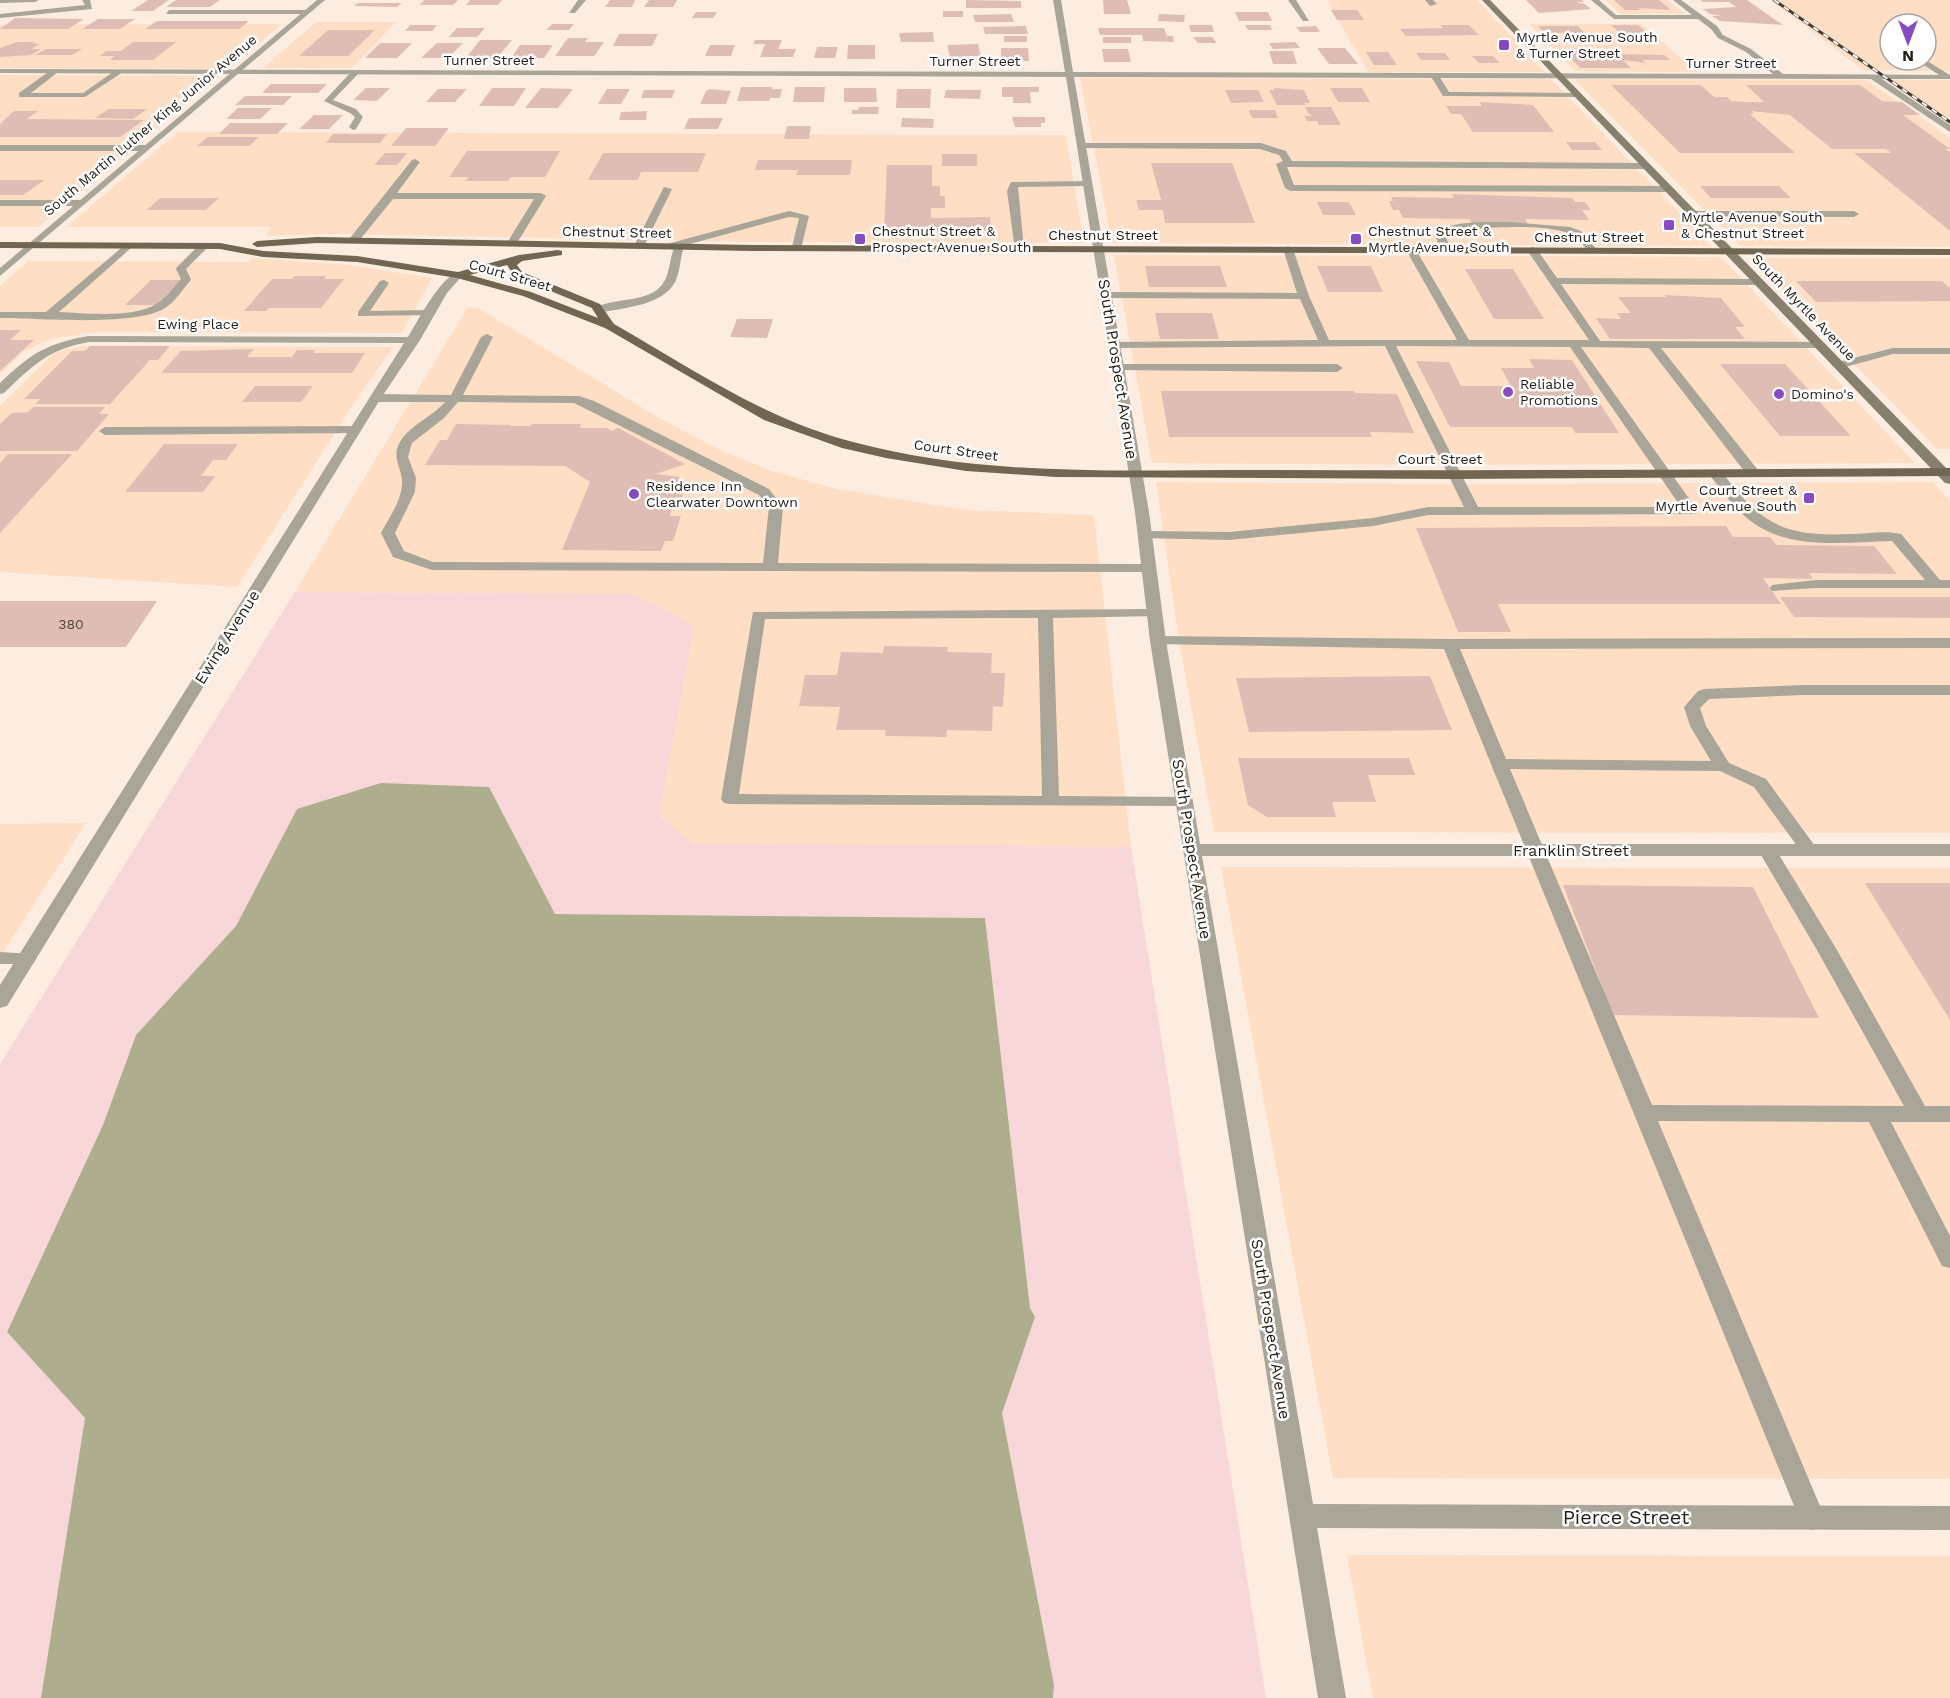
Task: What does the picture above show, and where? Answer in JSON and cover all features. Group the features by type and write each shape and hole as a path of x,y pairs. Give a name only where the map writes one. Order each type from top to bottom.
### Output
{"main road":[{"name":"South Myrtle Avenue","path":"1486,0 1947,475"},
{"name":"Chestnut Street","path":"220,246 354,240 675,248 1950,252"},
{"name":"Court Street","path":"0,245 220,246 263,254 357,259 458,275 526,294 609,326 768,417 847,445 927,462 966,467 1034,472 1136,473 1947,475"},
{"path":"458,275 519,258 675,248"},
{"path":"519,258 512,265 518,274 596,306 609,326"}],"street":[{"path":"0,2 35,0"},
{"path":"0,16 89,8 86,0"},
{"name":"South Martin Luther King Junior Avenue","path":"0,273 321,0"},
{"path":"572,11 582,0"},
{"name":"South Prospect Avenue","path":"1057,0 1136,473 1158,641 1184,802 1332,1698"},
{"path":"1292,0 1306,19"},
{"path":"1595,0 1614,17 1699,17"},
{"path":"1677,0 1714,28 1715,33 1725,40 1738,44 1780,76"},
{"path":"170,12 306,12"},
{"name":"Turner Street","path":"0,71 1949,77"},
{"path":"54,72 22,95 85,95 119,72"},
{"path":"353,127 359,117 353,111 328,100 355,73"},
{"path":"1434,75 1446,94 1577,95"},
{"path":"1872,76 1950,129"},
{"path":"1080,146 1261,146 1283,153 1289,164"},
{"path":"0,148 146,148"},
{"path":"354,240 415,162"},
{"path":"1646,166 1281,164 1290,188 1668,189"},
{"path":"1019,248 1012,191 1014,184 1087,183"},
{"path":"639,246 667,189"},
{"path":"390,196 541,196 512,243"},
{"path":"0,203 81,202"},
{"path":"598,310 663,291 669,284 675,248 789,214 802,214 804,216 797,248"},
{"path":"1693,214 1854,214"},
{"path":"1446,250 1439,232 1464,225 1553,226 1578,234 1592,250"},
{"path":"49,315 127,246"},
{"path":"0,315 143,313 160,307 186,279 180,269 204,246"},
{"path":"1288,249 1304,296 1326,345"},
{"path":"1411,250 1465,343"},
{"path":"1532,250 1597,344"},
{"name":"Ewing Avenue","path":"0,1001 375,398 414,340 428,313 442,291 458,275"},
{"path":"1554,281 1760,282"},
{"path":"384,283 362,314 428,313"},
{"path":"1106,295 1304,296"},
{"path":"487,336 463,385 440,415 410,436 402,449 402,462 410,478 408,493 388,533 398,554 432,566 1149,568"},
{"name":"Ewing Place","path":"0,390 39,352 60,343 89,339 414,340"},
{"path":"1389,343 1473,511"},
{"path":"1114,345 1465,343 1819,345"},
{"path":"1145,535 1229,536 1373,522 1428,511 1691,511 1573,344"},
{"path":"1652,344 1753,474"},
{"path":"1838,365 1893,351 1950,351"},
{"path":"1118,368 1337,368"},
{"path":"375,398 575,399 591,404 764,492 776,507 770,568"},
{"path":"105,431 355,430"},
{"path":"1716,474 1742,506 1764,525 1798,538 1896,537 1943,584"},
{"path":"1778,588 1816,584 1943,584"},
{"path":"1045,613 1051,801"},
{"path":"1154,613 758,615 730,799 1184,802"},
{"path":"1158,641 1450,644 1950,643"},
{"path":"1450,644 1812,1518"},
{"path":"1723,766 1698,726 1692,707 1704,694 1804,690 1950,690"},
{"path":"1501,764 1723,766 1760,783 1809,850"},
{"name":"Franklin Street","path":"1192,850 1950,850"},
{"path":"1767,850 1920,1114"},
{"path":"0,958 26,959"},
{"path":"1646,1113 1950,1114"},
{"path":"1876,1114 1950,1259"},
{"name":"Pierce Street","path":"1302,1516 1950,1518"}],"shaded area":[{"path":"1327,0 1477,0 1544,72 1368,72"},
{"path":"1605,0 1667,0 1685,14 1621,14"},
{"path":"1771,0 1950,0 1950,71 1938,71 1938,12 1878,12 1878,70 1863,70"},
{"path":"316,22 396,22 352,68 263,68"},
{"path":"282,24 228,69 0,68 0,25"},
{"path":"1529,24 1642,24 1696,72 1575,71"},
{"path":"0,75 220,76 38,227 0,227"},
{"path":"1080,78 1551,79 1711,246 1112,243"},
{"path":"1574,79 1866,80 1950,138 1950,247 1740,246"},
{"path":"1889,80 1950,80 1950,121"},
{"path":"178,132 1066,135 1084,243 753,242 334,234 266,236 271,227 66,227"},
{"path":"1114,255 1721,257 1915,463 1451,465 1152,463"},
{"path":"252,258 349,265 432,278 402,333 96,332 50,339 23,352 0,374 0,286 28,261 249,262"},
{"path":"1751,258 1950,258 1950,449 1937,449"},
{"path":"468,307 478,308 661,419 720,450 772,471 837,489 965,510 1094,515 1131,847 694,844 659,816 694,627 670,612 632,594 295,592"},
{"path":"85,346 393,347 352,406 237,587 0,572 0,406 53,354"},
{"path":"1156,482 1460,484 1932,482 1950,500 1950,833 1214,832 1179,641"},
{"path":"295,592 632,594 670,612 694,627 659,816 694,844 1131,847 1266,1698 1053,1698 1054,1685 1002,1413 1035,1317 1030,1308 985,918 555,914 488,787 297,809 236,926 136,1035 103,1125 7,1332 85,1418 41,1698 0,1698 0,1064"},
{"path":"381,783 489,787 555,914 985,918 1030,1308 1035,1317 1002,1413 1054,1685 1053,1698 41,1698 85,1418 7,1332 103,1125 136,1035 236,926 297,809"},
{"path":"86,823 0,957 0,824"},
{"path":"1221,867 1950,868 1950,1479 1333,1478"},
{"path":"1347,1555 1950,1556 1950,1698 1373,1698"}],"building":[{"path":"148,0 169,0 153,11 131,11"},
{"path":"176,0 220,0 210,7 166,7"},
{"path":"425,0 458,0 453,5 419,5"},
{"path":"470,0 502,0 498,5 466,5"},
{"path":"610,0 635,0 632,7 605,7"},
{"path":"649,0 677,0 673,7 644,7"},
{"path":"966,0 1021,1 1021,8 966,8"},
{"path":"1103,0 1127,0 1131,14 1104,14"},
{"path":"1526,0 1582,0 1584,2 1575,2 1585,4 1591,9 1539,13"},
{"path":"1614,0 1659,0 1671,10 1638,8 1641,10 1625,10"},
{"path":"1700,0 1747,0 1783,25 1720,21 1712,16 1721,16 1710,14 1703,9 1736,7 1729,2"},
{"path":"358,3 402,3 397,7 354,6"},
{"path":"1331,10 1357,10 1364,20 1337,20"},
{"path":"943,11 963,11 963,17 943,17"},
{"path":"696,12 717,12 713,18 692,18"},
{"path":"1235,12 1268,12 1272,21 1239,21"},
{"path":"1011,14 1014,22 975,22 973,15"},
{"path":"1159,14 1185,15 1184,22 1158,21"},
{"path":"15,18 84,19 68,29 0,29"},
{"path":"98,19 135,19 120,29 82,29"},
{"path":"157,21 249,21 239,29 145,29"},
{"path":"552,24 574,24 569,30 546,30"},
{"path":"410,25 437,25 432,31 405,31"},
{"path":"1189,25 1212,25 1214,32 1191,32"},
{"path":"1245,25 1270,25 1272,30 1248,30"},
{"path":"1440,25 1469,25 1479,35 1406,36 1400,29 1443,28"},
{"path":"1611,25 1638,25 1659,43 1631,43"},
{"path":"1026,26 1028,34 985,34 983,27"},
{"path":"1316,26 1320,32 1300,32 1296,27"},
{"path":"1538,26 1578,26 1585,33 1545,33"},
{"path":"457,28 485,28 477,37 449,37"},
{"path":"1098,28 1164,28 1167,36 1173,36 1174,42 1143,41 1142,35 1100,35"},
{"path":"328,30 375,30 348,56 299,56"},
{"path":"933,32 934,42 901,42 899,33"},
{"path":"619,34 658,34 652,46 613,46"},
{"path":"1004,36 1027,36 1027,42 1004,42"},
{"path":"1103,37 1131,37 1131,43 1103,43"},
{"path":"1193,37 1212,37 1217,43 1198,43"},
{"path":"568,38 588,38 585,42 604,42 594,56 555,56"},
{"path":"480,40 512,40 497,58 466,58"},
{"path":"755,40 782,40 778,49 796,49 793,57 760,57 765,44 753,44"},
{"path":"17,42 36,42 32,44 40,44 31,49 41,49 31,55 0,57 0,48"},
{"path":"133,42 176,42 153,60 109,60 115,56 100,56 106,51 121,51"},
{"path":"1295,42 1300,48 1273,49 1269,43"},
{"path":"380,43 412,43 397,58 365,58"},
{"path":"437,43 463,43 448,58 421,58"},
{"path":"978,44 981,56 950,57 947,45"},
{"path":"520,45 553,45 544,58 511,58"},
{"path":"710,45 735,45 731,56 705,56"},
{"path":"848,45 875,45 875,59 847,59"},
{"path":"817,47 838,47 835,58 814,58"},
{"path":"1001,48 1028,48 1029,61 1001,61"},
{"path":"1317,48 1345,48 1358,64 1329,64"},
{"path":"46,49 82,49 72,55 35,55"},
{"path":"1102,49 1128,49 1131,62 1104,62"},
{"path":"1563,50 1610,50 1614,54 1664,55 1670,60 1642,60 1646,63 1623,60 1631,68 1580,68"},
{"path":"1269,51 1293,51 1297,64 1273,64"},
{"path":"1366,52 1388,52 1397,65 1374,65"},
{"path":"1416,53 1445,53 1450,60 1421,60"},
{"path":"1472,56 1493,56 1500,63 1479,63"},
{"path":"271,84 327,84 318,93 262,93"},
{"path":"1611,85 1701,85 1714,97 1727,97 1731,101 1764,102 1746,85 1860,85 1882,101 1902,102 1920,115 1903,115 1950,149 1945,149 1950,152 1950,231 1854,153 1891,153 1886,149 1832,149 1790,115 1751,111 1754,114 1750,114 1795,153 1680,153"},
{"path":"741,87 782,89 780,98 770,98 769,101 737,101"},
{"path":"795,87 825,87 824,102 793,102"},
{"path":"1002,87 1039,87 1039,92 1030,92 1031,103 1013,103 1013,97 1002,97"},
{"path":"366,88 390,88 377,101 353,100"},
{"path":"492,88 526,88 514,106 479,106"},
{"path":"541,88 573,89 558,108 525,108"},
{"path":"844,88 876,88 877,102 844,102"},
{"path":"1274,88 1304,90 1310,103 1277,105 1269,90 1274,90"},
{"path":"1330,88 1362,88 1370,102 1338,102"},
{"path":"438,89 467,89 455,102 426,102"},
{"path":"607,89 630,89 621,104 598,104"},
{"path":"710,89 731,91 726,104 700,104 706,91"},
{"path":"897,89 931,89 930,108 896,108"},
{"path":"644,90 675,90 672,98 641,98"},
{"path":"946,90 981,90 980,99 944,98"},
{"path":"1225,90 1258,90 1264,102 1231,103"},
{"path":"245,96 292,96 283,105 235,105"},
{"path":"1479,102 1533,105 1554,132 1473,132 1461,114 1451,114 1446,106 1482,106"},
{"path":"859,107 879,107 878,114 852,114 852,110 858,110"},
{"path":"1305,107 1331,107 1341,125 1319,125 1317,121 1307,121 1304,116 1313,116"},
{"path":"238,108 272,108 260,119 226,119"},
{"path":"109,109 147,109 133,119 95,118"},
{"path":"1249,110 1275,110 1278,118 1252,118"},
{"path":"14,111 38,111 27,119 144,120 120,137 0,137 0,124"},
{"path":"647,111 646,120 619,120 621,112"},
{"path":"314,115 343,115 329,129 299,129"},
{"path":"1012,117 1045,117 1045,123 1041,123 1041,127 1015,127"},
{"path":"689,118 723,118 718,129 684,129"},
{"path":"902,118 934,119 933,128 901,127"},
{"path":"230,123 288,123 277,134 219,134"},
{"path":"787,126 811,126 809,139 784,139"},
{"path":"406,128 449,128 435,146 391,146"},
{"path":"333,134 387,134 380,143 326,143"},
{"path":"208,137 259,137 249,146 197,146"},
{"path":"1566,142 1595,142 1602,150 1572,150"},
{"path":"467,151 560,151 545,177 511,177 508,181 465,181 469,177 449,177"},
{"path":"385,153 407,153 397,165 374,165"},
{"path":"603,153 706,153 698,172 641,172 638,180 588,180"},
{"path":"942,154 977,154 977,166 942,166"},
{"path":"758,160 852,160 850,175 796,175 798,170 755,170"},
{"path":"1151,163 1232,163 1255,223 1165,223 1163,210 1139,210 1136,200 1161,200"},
{"path":"887,165 932,165 932,186 940,186 940,196 945,196 945,208 931,208 931,218 990,217 991,231 884,232"},
{"path":"0,180 44,180 23,195 0,195"},
{"path":"1700,186 1779,186 1791,198 1711,198"},
{"path":"1452,194 1572,198 1575,202 1585,202 1591,210 1582,210 1589,220 1525,219 1528,224 1472,224 1470,219 1403,218 1399,210 1393,210 1389,201 1393,201 1391,197 1454,198"},
{"path":"160,198 219,198 206,210 147,210"},
{"path":"1317,202 1349,202 1356,215 1323,215"},
{"path":"1145,266 1220,266 1227,287 1149,287"},
{"path":"1317,266 1371,266 1383,292 1328,292"},
{"path":"1465,269 1513,269 1544,319 1494,319"},
{"path":"295,276 326,276 324,279 344,279 321,308 269,308 266,311 244,311 272,279 292,279"},
{"path":"151,280 183,280 158,305 125,305"},
{"path":"1796,281 1942,281 1950,288 1950,301 1816,302"},
{"path":"1665,295 1721,298 1745,327 1735,327 1745,339 1610,339 1596,318 1621,319 1617,313 1631,313 1618,297 1666,297"},
{"path":"1155,313 1212,313 1219,339 1160,339"},
{"path":"737,319 773,319 767,338 730,337"},
{"path":"0,330 21,330 10,340 34,340 0,371"},
{"path":"90,346 170,346 158,360 150,360 110,404 35,404 40,399 24,399 72,351 85,351"},
{"path":"254,349 247,357 292,357 297,350 315,350 313,353 365,353 352,373 161,373 181,351"},
{"path":"1529,359 1572,360 1619,433 1575,433 1572,427 1450,427 1416,361 1449,362 1461,386 1511,386 1501,368 1534,368"},
{"path":"1720,364 1785,364 1851,436 1780,436"},
{"path":"255,386 313,386 301,402 242,402"},
{"path":"1161,391 1354,391 1355,393 1397,394 1414,433 1370,432 1372,437 1169,437"},
{"path":"33,407 105,407 99,414 109,414 77,451 0,451 0,424 12,413 28,412"},
{"name":"Residence Inn Clearwater Downtown","path":"456,424 530,426 532,424 581,424 580,428 607,428 612,431 618,428 685,464 656,474 680,477 678,482 687,482 679,506 673,506 670,516 681,516 673,541 665,541 661,551 562,550 590,482 565,466 425,465 440,440 447,440"},
{"path":"164,444 238,444 226,460 213,460 201,476 215,476 203,492 125,492"},
{"path":"8,454 72,454 0,533 0,463"},
{"path":"1726,526 1733,537 1770,537 1776,545 1874,546 1897,574 1809,573 1813,579 1763,578 1781,604 1498,604 1511,632 1458,632 1416,528"},
{"path":"1780,597 1950,597 1950,618 1794,617"},
{"path":"0,601 157,601 126,647 0,647"},
{"path":"884,646 948,647 947,652 992,653 991,673 1005,673 1003,707 993,706 992,731 947,730 946,737 885,736 886,730 836,730 840,707 799,706 805,675 837,675 841,652 883,653"},
{"path":"1430,676 1452,730 1249,732 1236,678"},
{"path":"1238,758 1409,758 1415,775 1368,775 1376,802 1332,802 1336,817 1267,817 1248,805"},
{"path":"1865,883 1950,883 1950,1020"},
{"path":"1563,885 1753,887 1819,1018 1613,1015"}],"railway":[{"path":"1774,0 1950,122"}],"place":[{"name":"Myrtle Avenue South & Turner Street","path":"1504,45"},
{"name":"Myrtle Avenue South & Chestnut Street","path":"1669,225"},
{"name":"Chestnut Street & Prospect Avenue South","path":"860,239"},
{"name":"Chestnut Street & Myrtle Avenue South","path":"1356,239"},
{"name":"Reliable Promotions","path":"1508,392"},
{"name":"Domino's","path":"1779,394"},
{"name":"Residence Inn Clearwater Downtown","path":"634,494"},
{"name":"Court Street & Myrtle Avenue South","path":"1809,498"}]}
